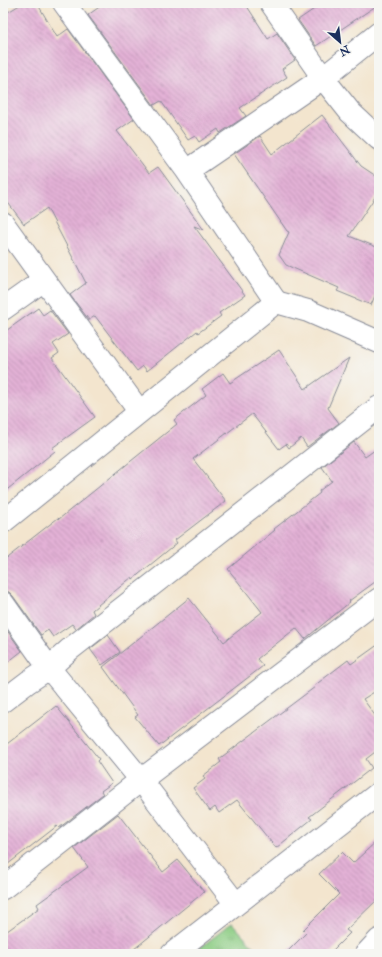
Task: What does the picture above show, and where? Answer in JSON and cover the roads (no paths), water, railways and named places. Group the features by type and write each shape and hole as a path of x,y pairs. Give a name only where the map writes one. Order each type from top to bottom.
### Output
{"street":[{"path":"64,3 187,171 276,302 308,311 379,342"},
{"path":"270,3 350,112 379,139"},
{"path":"187,171 324,78 379,32"},
{"path":"3,223 140,412"},
{"path":"3,309 44,280"},
{"path":"3,522 276,302"},
{"path":"3,701 49,668 69,650 379,407"},
{"path":"3,888 141,780 379,598"},
{"path":"3,603 49,668 141,780 236,904"},
{"path":"172,954 379,793"},
{"path":"366,954 379,940"}]}
